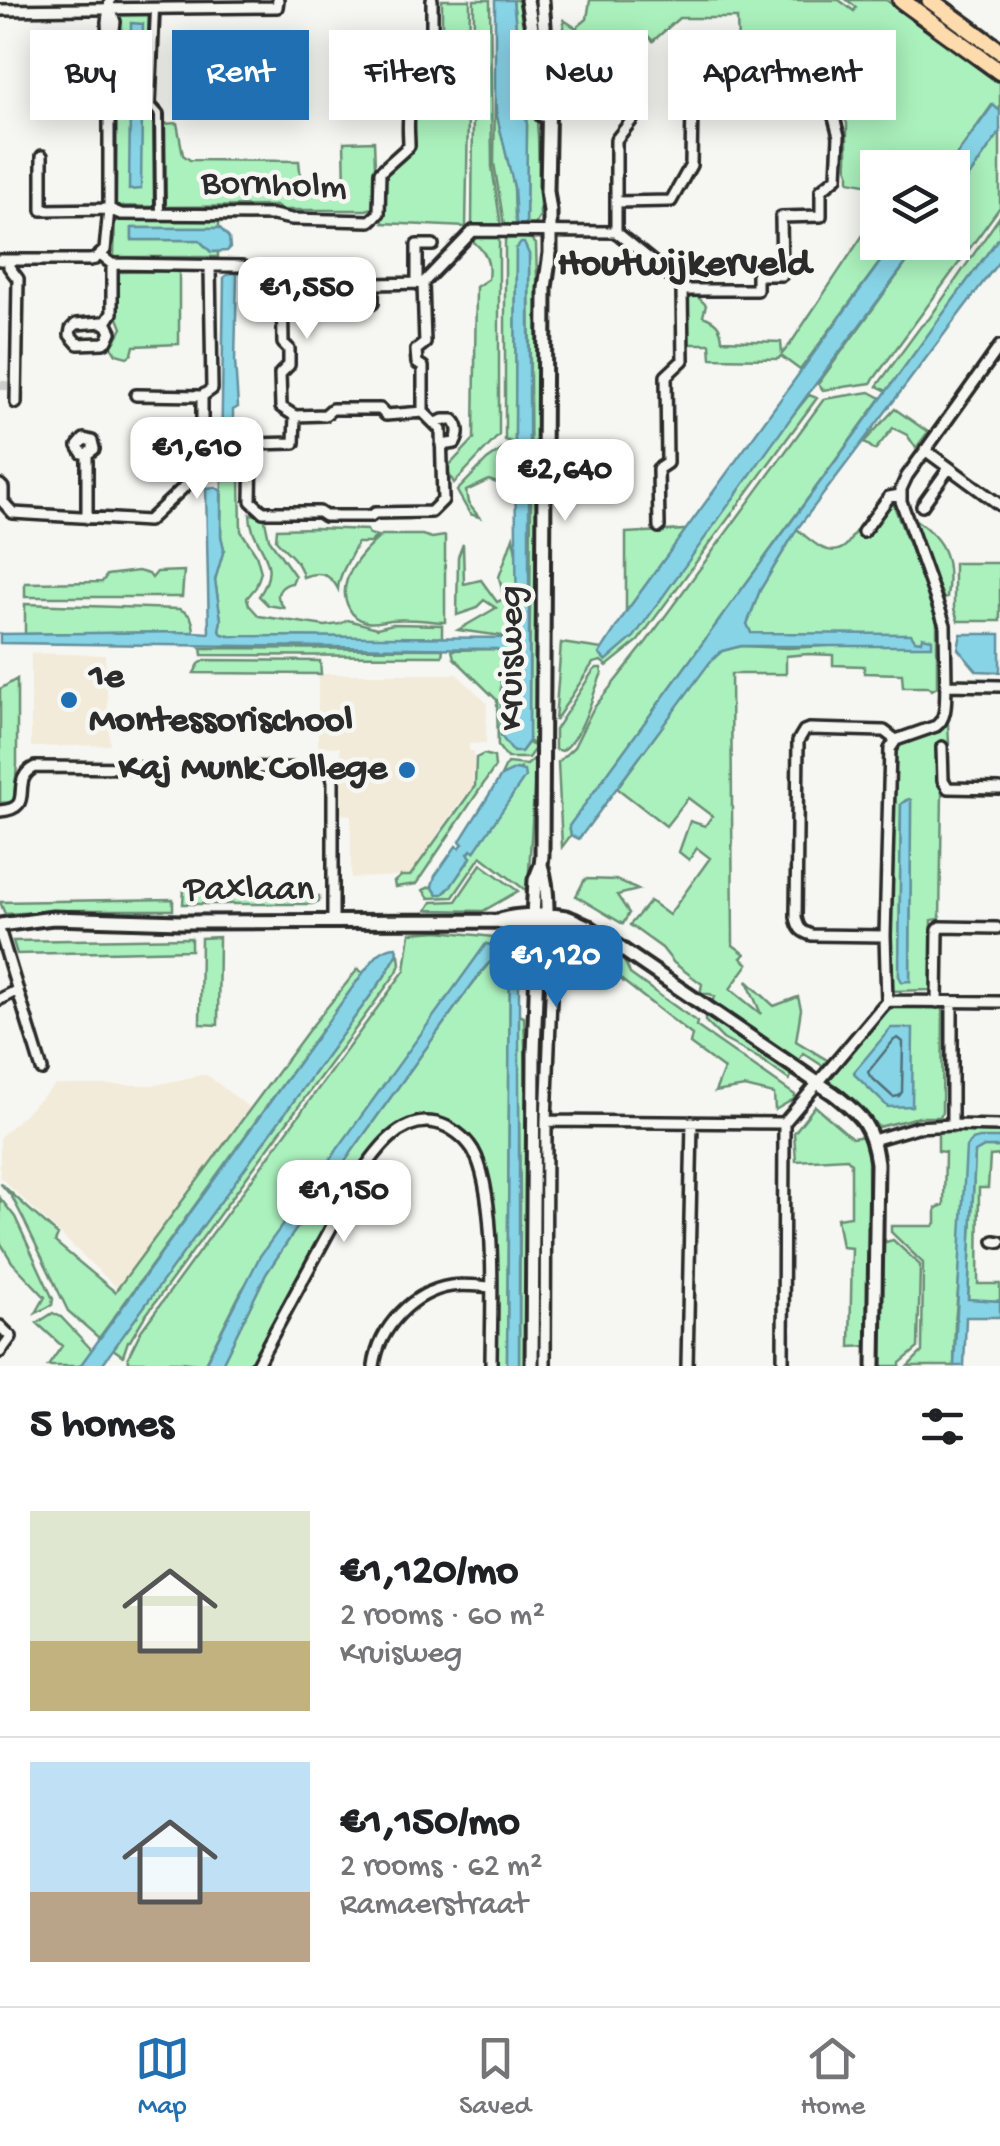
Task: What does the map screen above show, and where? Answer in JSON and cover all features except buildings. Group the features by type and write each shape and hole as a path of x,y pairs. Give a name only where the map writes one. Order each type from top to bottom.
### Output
{"highway":[{"path":"901,0 1000,72"},
{"path":"930,0 1000,51"}],"street":[{"path":"0,10 110,4 155,8 278,7 278,0"},
{"name":"Bornholm","path":"42,156 42,210 109,209 121,214 273,215 370,221 380,213 380,172 408,146 410,108 432,86 432,0"},
{"name":"Kruisweg","path":"527,0 547,139"},
{"name":"Kruisweg","path":"532,1366 537,966 531,952 539,921 535,880 541,864 546,273 542,252 546,232 543,211 547,191 549,90 542,0"},
{"path":"108,30 110,4"},
{"path":"155,8 151,105 159,114 160,213"},
{"path":"616,202 671,201 691,164 692,106 699,94 746,64 785,66 832,110 839,136 838,177 821,190 821,216 781,217 782,275 757,275 758,290 682,290"},
{"path":"4,260 90,260 105,250 110,120"},
{"path":"616,232 616,140 632,120"},
{"path":"373,304 373,284 420,283 473,231 616,232 679,283 682,290 683,360 666,376 667,462 658,469 659,527"},
{"path":"295,416 294,443 252,444 251,501 264,512 319,512 326,516 431,512 443,500 441,430 423,412 423,367 417,363 416,350 424,343 417,245 433,246"},
{"path":"100,255 112,264 242,266 258,280 307,280 307,298"},
{"path":"4,260 18,279 16,404"},
{"path":"105,324 112,313 112,264"},
{"path":"136,395 202,396 212,388 210,266"},
{"path":"282,280 283,343 290,357 289,366 280,374 281,408 295,416 325,414 332,409 380,409 386,415 423,412"},
{"path":"783,1366 784,1123 887,1001 890,749 896,740 941,722 944,717 944,624 900,495 903,482 924,450 999,350"},
{"path":"0,485 3,502 13,513 148,521 202,470 202,396"},
{"path":"435,424 453,420 458,426 455,443 441,446"},
{"path":"924,450 1000,504"},
{"path":"86,454 87,518"},
{"path":"922,506 949,468"},
{"path":"862,532 889,496 900,495"},
{"path":"946,685 1000,686"},
{"path":"885,936 812,935 798,927 798,740 810,729 884,731 896,740"},
{"path":"942,747 943,780 948,788 1000,788"},
{"path":"0,812 18,806 22,778 35,767 144,768"},
{"path":"237,767 331,771 333,920"},
{"name":"Paxlaan","path":"0,929 54,918 180,922 499,921 506,916 583,924 817,1084"},
{"path":"937,1002 938,930 996,928"},
{"path":"0,929 42,1070"},
{"path":"545,1366 546,1121 555,956"},
{"path":"0,1000 18,990"},
{"path":"887,1001 1000,1002"},
{"path":"952,1003 952,1125"},
{"path":"817,1084 860,1116 874,1140 874,1366"},
{"path":"546,1121 784,1123"},
{"path":"256,1366 371,1159 390,1138 411,1124 434,1122 457,1133 470,1146 479,1164 488,1216 491,1366"},
{"path":"687,1366 692,1122"},
{"path":"874,1140 917,1127 1000,1126"},
{"path":"374,1366 377,1349 390,1325 419,1298 447,1286 491,1286"},
{"path":"0,1326 11,1337 0,1352"}],"shaded area":[{"name":"1e Montessorischool","path":"31,653 105,655 110,745 31,747"},
{"name":"Kaj Munk College","path":"318,674 457,674 487,703 486,743 469,744 469,751 474,751 473,788 409,876 351,878 351,815 340,814 340,747 318,746"},
{"path":"202,1075 251,1109 118,1289 0,1177 0,1137 55,1085 155,1085"}],"green space":[{"path":"442,0 470,0 469,30 442,30"},
{"path":"474,0 490,0 492,167 501,226 472,226 473,120 490,120 490,30 474,30"},
{"path":"513,0 524,0 528,30 516,30"},
{"path":"590,0 839,0 854,11 856,7 847,0 886,0 1000,77 1000,111 992,105 960,150 860,150 860,183 849,181 845,120 896,120 896,30 737,30 737,18 679,18 653,41 648,30 564,30 564,20 576,28 587,19"},
{"path":"118,13 153,13 152,36 152,30 118,30"},
{"path":"495,94 518,225 504,225 494,163"},
{"path":"152,109 157,115 158,207 116,204 117,120 152,120"},
{"path":"412,120 468,120 466,227 383,223 382,171 412,144"},
{"path":"526,120 537,120 540,216 535,225 526,225"},
{"path":"177,123 183,155 190,160 299,161 302,190 345,188 344,142 374,141 373,208 165,207 164,124"},
{"path":"1000,132 1000,207 970,248 970,175"},
{"path":"219,215 219,228 132,228 132,240 199,240 211,252 218,252 218,257 114,257 115,216"},
{"path":"1000,216 1000,236 887,391 877,386 929,319"},
{"path":"470,235 499,235 499,435 454,483 446,469 474,439 476,287 488,279 489,272 485,255"},
{"path":"523,238 536,244 542,448 538,746 529,741 529,254 516,249 515,443 505,440 505,239"},
{"path":"860,240 860,260 881,260 800,370 781,356 711,358 710,344 686,344 686,297 698,297 706,305 703,316 717,325 722,340 781,342 782,354"},
{"path":"909,260 961,260 871,383 823,390 818,384"},
{"path":"179,271 179,344 134,346 127,357 116,354 110,344 122,328 116,313 115,272"},
{"path":"870,392 881,398 570,825 571,835 562,847 558,762 574,747 593,709 824,399"},
{"path":"809,395 817,398 638,641 607,666 601,661 593,663 555,721 561,643 602,649 599,655"},
{"path":"895,409 928,432 916,448 907,435 893,428 875,450 864,442"},
{"path":"503,449 511,451 511,488 489,480 466,491 468,503 479,517 470,514 457,491"},
{"path":"222,477 240,477 241,531 256,554 261,572 247,598 259,616 325,626 348,620 377,628 393,624 442,625 442,638 222,634 215,580 224,549"},
{"path":"893,503 937,619 937,687 903,687 902,674 864,673 864,666 833,665 833,655 786,656 786,674 731,674 733,945 745,954 741,958 748,964 730,989 761,1014 747,981 774,1006 798,997 801,1009 796,1041 827,1060 823,1066 803,1053 789,1080 723,1039 705,1021 705,1009 715,997 700,994 702,984 630,925 650,901 669,915 710,858 697,848 689,860 679,852 690,821 705,826 712,816 688,798 666,826 617,788 710,661 722,651 741,646 788,648 921,641 751,633 747,624 760,590 797,529 819,546 838,550 855,532 863,538"},
{"path":"250,514 264,516 269,539 295,576 278,594 284,608 268,605 259,596 269,572 268,562 255,536"},
{"path":"907,514 943,548 948,570 947,598 944,599"},
{"path":"277,529 367,530 377,536 370,543 357,543 338,589 324,575 303,577 296,561 276,540"},
{"path":"686,530 626,612 626,533"},
{"path":"382,535 445,536 445,622 404,619 370,623 352,613 345,598 348,577 359,558"},
{"path":"513,537 517,558 517,638 458,630 496,608 484,600 475,609 457,615 458,557 463,544 464,584 481,580 497,602 504,599 499,577"},
{"path":"954,563 1000,563 1000,621 958,621 954,609"},
{"path":"138,571 152,578 157,572 184,571 182,597 25,597 25,583 102,582 107,575"},
{"path":"25,604 179,609 191,617 194,632 25,634"},
{"path":"201,648 443,649 442,656 202,655"},
{"path":"497,649 501,654 501,736 521,752 528,743 536,747 528,758 507,758 498,746 497,700 454,658 452,650"},
{"path":"205,660 320,661 321,674 194,673"},
{"path":"597,668 602,673 576,736 562,751 555,749 555,730"},
{"path":"17,679 14,802 0,803 0,689"},
{"path":"948,723 949,743 939,744 940,919 932,920 931,990 890,991 894,749","holes":["911,801 910,981 899,976 901,804"]},
{"path":"484,754 494,757 495,767 416,884 395,887 394,882 401,876 410,876 475,786 476,758"},
{"path":"536,757 528,887 524,889 481,856 453,897 429,898 423,890 432,886 437,894 447,891 471,858 468,855 520,769 501,776 507,763 527,765"},
{"path":"481,864 518,891 483,911 427,910 432,902 456,901"},
{"path":"585,879 616,880 638,890 617,895 629,913 623,924 576,896"},
{"path":"184,889 273,891 273,896 319,896 319,901 183,904"},
{"path":"173,899 173,910 5,914 0,902"},
{"path":"565,928 604,942 630,974 795,1095 794,1099 775,1110 774,1094 745,1087 715,1092 724,1069 690,1044 692,1035 596,960 569,955 569,944 587,949 590,943 566,941"},
{"path":"439,931 521,940 523,946 519,951 486,944 242,1290 204,1365 129,1362 141,1331 405,970 410,933"},
{"path":"219,937 218,1025 200,1024 201,938"},
{"path":"191,938 191,950 17,954 13,941"},
{"path":"397,955 397,972 143,1319 123,1356 113,1349 384,977"},
{"path":"510,957 507,1366 496,1366 491,1207 483,1159 471,1139 456,1125 443,1119 422,1118 388,1134 353,1176 250,1366 221,1366 266,1274 292,1235 467,991 493,958"},
{"path":"358,969 363,973 99,1338 68,1311 12,1197 0,1183 58,1235 55,1242 115,1292"},
{"path":"896,1005 943,1006 942,1112 940,1117 919,1117 878,1127 867,1113 828,1082 870,1028"},
{"path":"518,1015 524,1017 528,1132 527,1366 519,1366"},
{"path":"815,1106 852,1138 866,1136 869,1346 850,1347 852,1248 842,1247 837,1218 851,1216 851,1163 846,1158 796,1161 794,1133"},
{"path":"938,1131 1000,1132 1000,1138 972,1140 954,1366 908,1366 922,1352 923,1263 891,1232 891,1226 936,1223 936,1208 944,1205 945,1152 938,1151"},
{"path":"984,1147 1000,1147 1000,1155 990,1156 988,1188 979,1188 978,1284 1000,1284 1000,1301 968,1300 975,1152"},
{"path":"0,1198 15,1217 53,1299 52,1305 36,1313 45,1297 12,1262 0,1242"},
{"path":"879,1210 884,1212 886,1242 893,1240 920,1265 918,1348 900,1366 878,1366"},
{"path":"53,1313 92,1350 80,1366 48,1366 62,1346 37,1323"}],"water":[{"path":"495,0 513,0 516,30 510,30 510,120 526,120 526,225 516,222 514,187 495,94"},
{"path":"131,23 143,24 143,30 131,30"},
{"path":"993,105 1000,111 1000,132 970,175 970,150 960,150"},
{"path":"130,120 142,120 141,189 129,190"},
{"path":"132,228 220,228 229,238 230,248 211,252 199,240 132,240"},
{"path":"1000,236 1000,260 797,529 760,590 747,624 751,633 911,634 915,640 932,639 932,646 741,646 722,651 579,839 571,835 569,826"},
{"path":"521,243 529,254 529,741 521,752 513,752 501,736 501,654 497,649 0,643 0,634 209,633 206,488 216,487 221,491 224,549 215,580 222,634 517,638 516,249"},
{"path":"882,260 908,260 634,637 606,661 599,654"},
{"path":"232,272 237,275 238,407 233,410 233,464 221,464 224,277"},
{"path":"961,634 1000,634 1000,672 977,671 958,649"},
{"path":"516,769 524,771 525,777 474,852 468,854 471,857 451,886 437,894 432,886 435,876 456,846 463,844 460,841 501,776"},
{"path":"909,799 910,981 902,982 901,804"},
{"path":"486,944 519,951 519,1366 507,1366 510,957 503,957 496,958 481,972 292,1235 266,1274 221,1366 204,1366 260,1256"},
{"path":"396,947 398,953 384,977 101,1366 80,1366 363,973 381,953"},
{"path":"891,1028 913,1028 912,1106 888,1107 854,1072"},
{"path":"979,1138 1000,1138 1000,1147 984,1147 975,1152 968,1299 1000,1301 1000,1317 966,1317 964,1366 954,1366 966,1147"}],"tunnel":[{"path":"0,385 8,386"}],"place":[{"name":"1e Montessorischool","path":"69,700"},
{"name":"Kaj Munk College","path":"407,770"}],"district":[{"name":"Houtwijkerveld","path":"684,265"}]}
